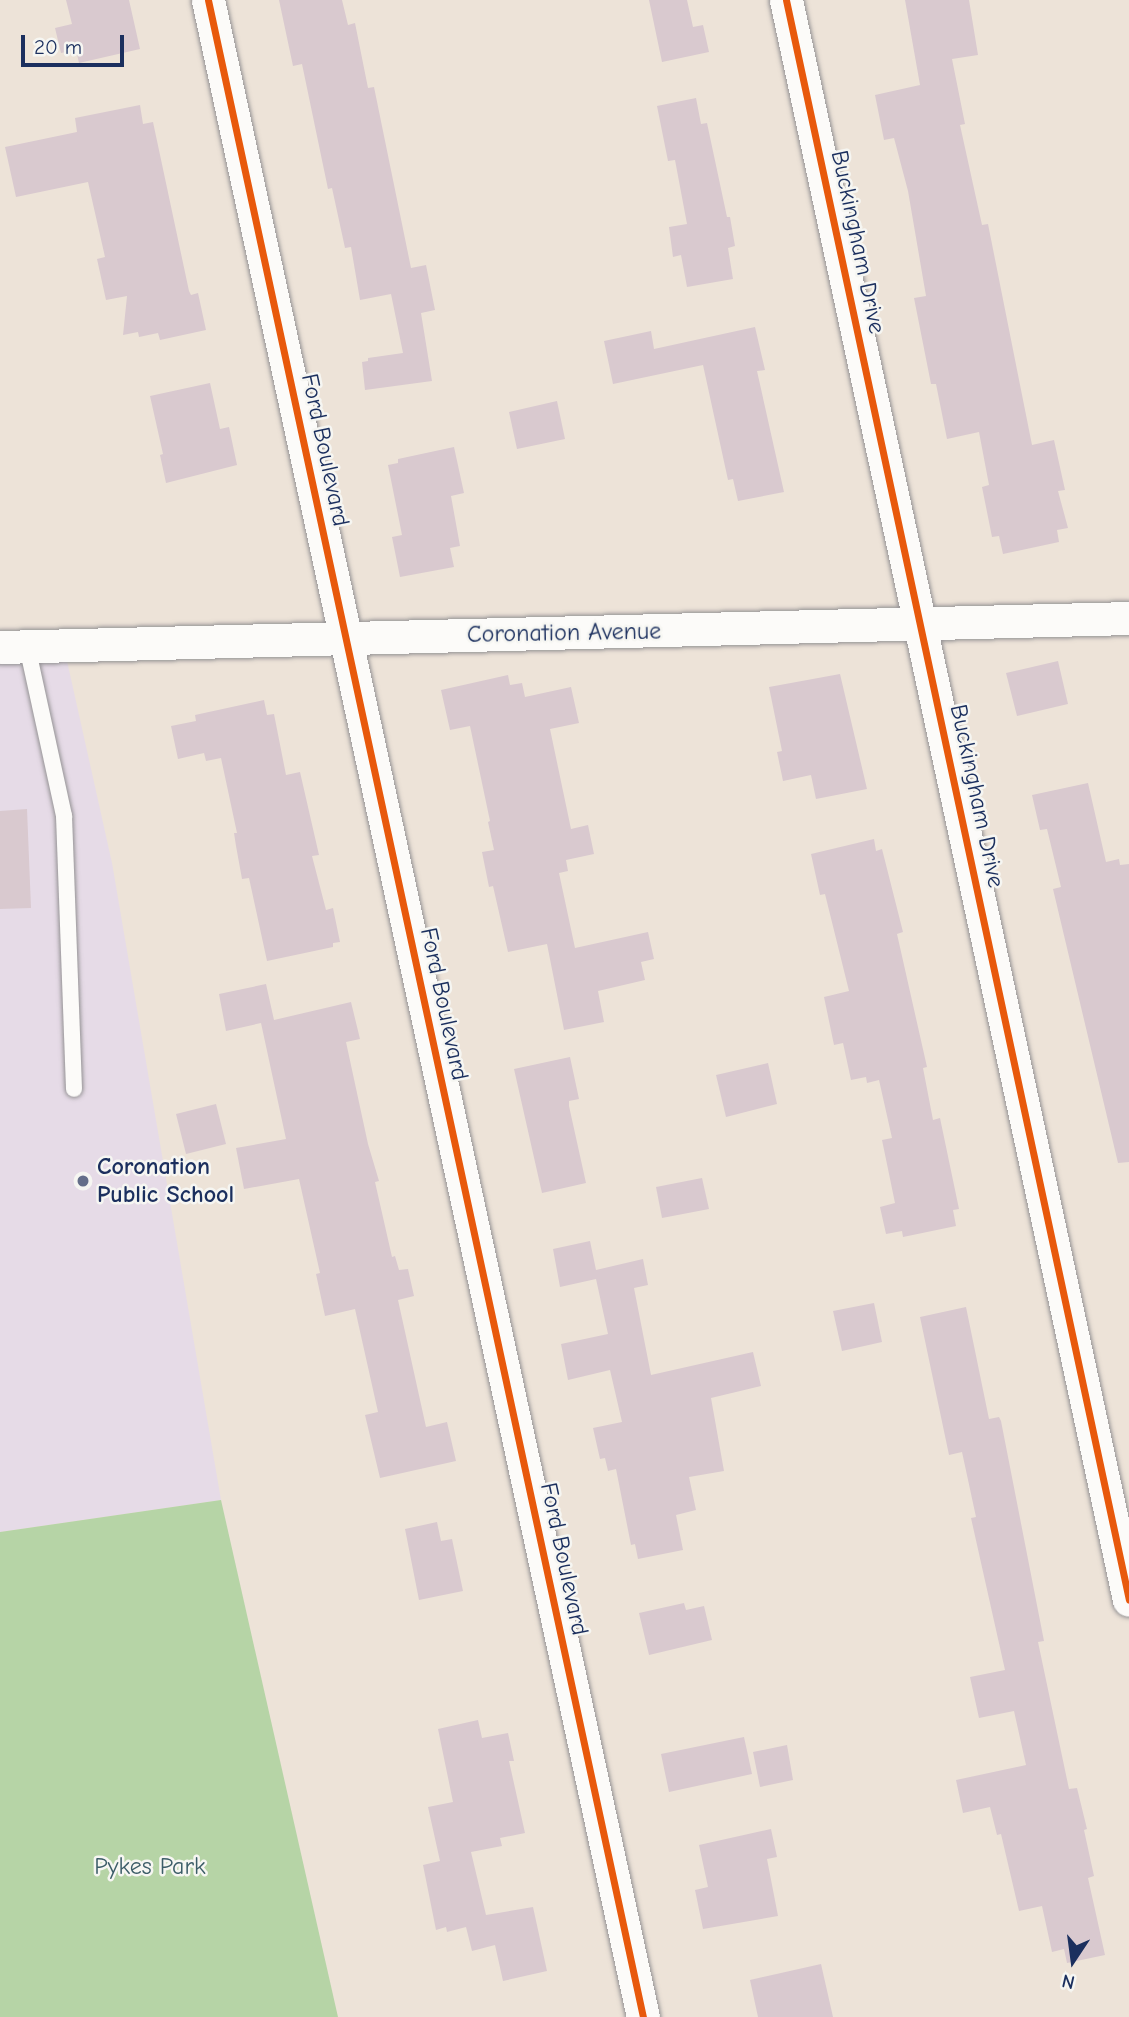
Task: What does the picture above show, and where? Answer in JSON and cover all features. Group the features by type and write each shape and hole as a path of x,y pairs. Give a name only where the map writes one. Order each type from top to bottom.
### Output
{"street":[{"name":"Ford Boulevard","path":"208,0 643,2017"},
{"name":"Buckingham Drive","path":"786,0 1129,1600"},
{"name":"Coronation Avenue","path":"13,646 1129,618"}],"lane":[{"path":"13,646 64,816 74,1089"}],"shaded area":[{"name":"Coronation Public School","path":"63,643 112,863 221,1500 0,1532 0,645"}],"green space":[{"name":"Pykes Park","path":"221,1500 338,2017 0,2017 0,1532"}],"building":[{"path":"66,0 129,0 140,49 79,63 76,50 61,53 55,28 72,24"},
{"path":"279,0 342,0 348,25 355,23 368,88 374,87 411,268 426,265 435,310 421,313 432,381 365,390 362,362 368,361 368,358 403,353 391,294 360,300 351,247 345,248 332,188 328,189 302,64 293,66"},
{"path":"649,0 687,0 693,27 703,25 709,52 662,62"},
{"path":"905,0 969,0 978,55 952,59 965,124 960,125 982,225 988,224 1032,445 1054,440 1065,490 1058,491 1068,528 1057,530 1059,542 1003,554 999,536 992,537 982,487 989,485 979,432 947,439 936,384 931,384 914,298 926,296 908,191 894,138 884,140 875,95 920,85"},
{"path":"696,98 701,124 707,123 735,246 728,248 733,279 687,287 681,255 673,257 669,227 687,224 675,160 668,161 657,106"},
{"path":"140,105 143,124 153,122 189,291 191,295 198,293 206,330 160,340 158,333 139,337 138,332 123,335 127,296 106,300 97,259 105,257 88,182 16,197 5,147 77,132 75,118"},
{"path":"755,327 765,370 757,371 784,492 738,501 733,479 728,480 703,365 613,384 604,341 651,331 654,349"},
{"path":"210,383 220,429 229,427 237,465 166,483 160,455 163,454 150,396"},
{"path":"557,401 565,439 517,449 509,412"},
{"path":"454,447 464,493 451,496 460,546 450,548 454,567 400,577 392,537 402,535 388,465 398,463 398,459"},
{"path":"1058,661 1068,704 1017,716 1006,673"},
{"path":"840,674 867,789 816,799 811,775 783,781 777,752 782,751 769,687"},
{"path":"508,675 510,685 522,683 525,697 571,687 579,723 550,729 571,829 588,825 594,854 566,860 568,871 559,873 575,948 648,932 654,959 641,962 645,980 598,991 604,1022 564,1030 547,944 508,952 493,886 489,887 482,852 494,850 470,726 450,730 441,690"},
{"path":"264,700 267,715 274,714 286,775 300,772 319,855 312,856 326,910 333,908 340,942 333,943 333,947 267,961 249,878 242,879 234,833 237,833 221,758 206,761 204,753 178,759 171,726 196,721 195,715"},
{"path":"1088,783 1106,862 1119,859 1120,865 1129,864 1129,1162 1118,1163 1053,889 1061,887 1047,829 1040,830 1032,795"},
{"path":"27,809 31,908 0,909 0,811"},
{"path":"874,839 876,851 882,849 903,932 897,934 927,1067 923,1068 933,1120 940,1118 959,1209 953,1210 956,1226 903,1237 902,1231 886,1234 880,1207 895,1203 882,1140 892,1138 879,1080 867,1083 866,1077 851,1080 843,1043 834,1045 824,997 849,991 825,894 820,895 811,854"},
{"path":"266,984 274,1020 351,1002 360,1039 346,1042 368,1144 379,1181 375,1182 392,1257 395,1256 399,1270 408,1269 414,1296 398,1300 426,1427 447,1422 456,1461 380,1478 365,1415 378,1412 355,1309 325,1316 316,1274 320,1273 299,1179 244,1189 236,1148 286,1139 261,1023 226,1031 219,994"},
{"path":"570,1057 579,1099 569,1101 569,1106 586,1183 542,1193 514,1069"},
{"path":"768,1063 777,1104 726,1117 716,1075"},
{"path":"216,1104 226,1144 186,1154 176,1114"},
{"path":"702,1178 709,1209 662,1218 656,1187"},
{"path":"590,1241 596,1270 643,1259 648,1285 634,1288 651,1375 753,1352 761,1386 711,1398 724,1471 689,1477 696,1510 676,1515 683,1550 638,1559 635,1544 631,1545 616,1469 608,1471 605,1458 600,1459 593,1428 622,1422 610,1370 568,1380 561,1344 608,1334 596,1279 560,1287 553,1249"},
{"path":"874,1303 882,1342 842,1351 833,1311"},
{"path":"966,1307 989,1419 999,1417 1001,1421 1044,1641 1038,1642 1069,1789 1077,1788 1087,1829 1084,1830 1094,1876 1088,1878 1105,1955 1067,1963 1064,1949 1052,1952 1042,1906 1019,1911 1001,1834 997,1835 990,1807 963,1813 956,1780 1026,1765 1014,1711 979,1718 970,1677 1005,1670 971,1518 976,1517 962,1452 949,1455 920,1317"},
{"path":"437,1522 441,1541 452,1539 463,1591 419,1600 405,1529"},
{"path":"684,1603 686,1610 704,1606 712,1640 649,1655 639,1613"},
{"path":"478,1720 482,1738 508,1733 514,1761 509,1761 525,1833 500,1838 502,1846 471,1852 486,1915 533,1907 547,1971 503,1981 495,1945 472,1951 466,1927 447,1932 446,1927 436,1930 423,1865 440,1861 428,1807 453,1802 438,1729"},
{"path":"744,1737 752,1774 669,1792 661,1754"},
{"path":"787,1745 793,1780 760,1787 753,1752"},
{"path":"771,1829 777,1857 767,1859 778,1916 703,1929 695,1890 708,1887 699,1845"},
{"path":"821,1964 833,2017 758,2017 750,1980"}],"cycle path":[{"path":"208,0 643,2017"},
{"path":"786,0 1129,1600"}],"place":[{"name":"Coronation Public School","path":"83,1181"}]}
